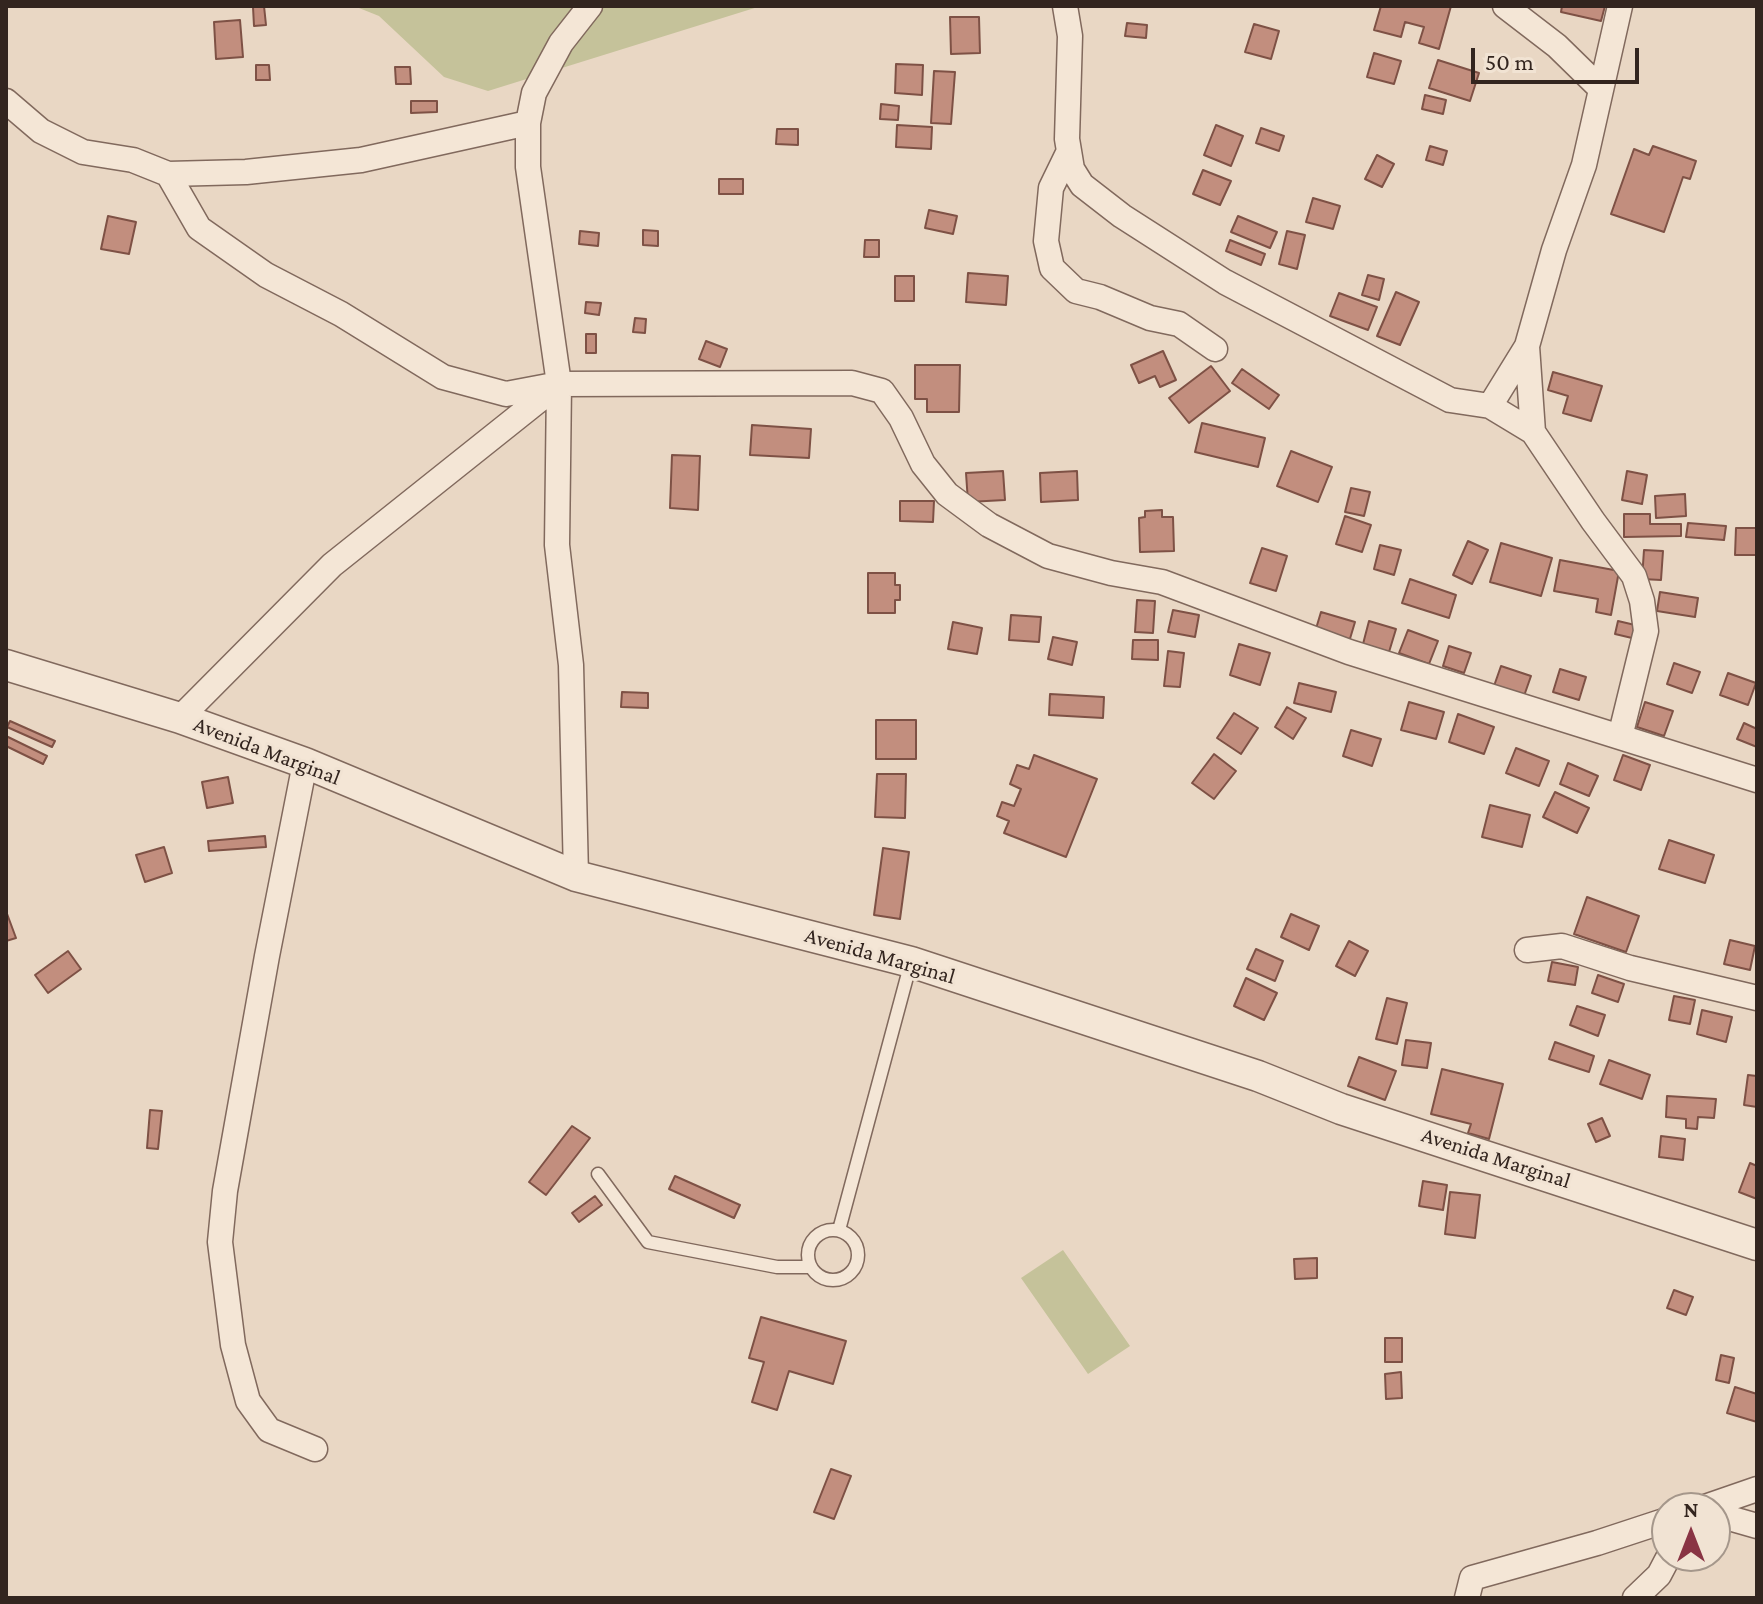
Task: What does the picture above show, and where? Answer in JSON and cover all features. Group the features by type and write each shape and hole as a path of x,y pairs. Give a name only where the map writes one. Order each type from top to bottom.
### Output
{"street":[{"path":"576,876 571,665 557,545 559,384 528,167 528,123 534,93 561,43 590,6"},
{"path":"1065,6 1070,36 1066,127 1072,169 1082,185 1122,216 1225,282 1450,400 1490,406 1533,432 1634,576 1642,601 1646,631 1620,737"},
{"path":"1505,6 1557,46 1601,89"},
{"path":"1490,406 1527,346 1554,250 1584,165 1620,6"},
{"path":"6,101 41,131 83,152 133,160 168,174 246,172 361,160 528,123"},
{"path":"1069,151 1051,188 1046,241 1052,268 1076,291 1100,297 1150,318 1179,324 1215,349"},
{"path":"168,174 199,228 266,275 341,314 443,377 506,394 559,384 852,383 882,391 901,418 923,464 947,494 989,525 1048,556 1111,573 1162,582 1349,652 1757,780"},
{"path":"1527,346 1533,432"},
{"path":"180,718 332,565 559,384"},
{"name":"Avenida Marginal","path":"6,665 180,718 305,763 576,876 911,962 1258,1076 1341,1109 1757,1245"},
{"path":"305,763 264,971 225,1191 220,1242 233,1345 248,1401 269,1430 315,1449"},
{"path":"1527,950 1562,946 1630,968 1757,998"},
{"path":"1731,1498 1757,1489"},
{"path":"1731,1519 1757,1526"},
{"path":"1467,1598 1472,1578 1651,1525"},
{"path":"1635,1598 1661,1576"}],"lane":[{"path":"839,1230 911,962"},
{"path":"598,1174 648,1242 777,1267 810,1267 827,1279 840,1279 851,1272 858,1261 857,1248 851,1236 839,1230 826,1230 814,1237 808,1248 810,1267"}],"shaded area":[{"path":"354,6 761,6 488,91 444,77 379,16"},
{"path":"1063,1250 1130,1346 1088,1374 1021,1278"}],"building":[{"path":"264,6 266,25 254,26 253,7"},
{"path":"1381,6 1451,6 1439,49 1419,43 1424,27 1405,22 1401,37 1374,30"},
{"path":"1562,6 1605,6 1601,21 1561,12"},
{"path":"950,17 979,17 980,53 951,54"},
{"path":"240,20 243,57 216,59 214,22"},
{"path":"1127,23 1147,25 1146,38 1125,36"},
{"path":"1254,24 1279,31 1271,59 1245,52"},
{"path":"1374,53 1401,61 1394,84 1367,77"},
{"path":"1438,60 1479,73 1470,101 1429,88"},
{"path":"896,64 923,65 922,95 895,93"},
{"path":"256,65 269,65 270,80 256,80"},
{"path":"395,67 410,67 411,84 396,84"},
{"path":"934,71 955,72 951,124 931,123"},
{"path":"1425,95 1446,100 1443,114 1422,109"},
{"path":"411,101 437,101 437,112 411,113"},
{"path":"881,104 899,106 898,120 880,119"},
{"path":"897,125 932,127 931,149 896,147"},
{"path":"1216,125 1243,136 1231,166 1204,155"},
{"path":"1261,128 1284,136 1279,151 1256,143"},
{"path":"777,129 798,129 798,145 776,144"},
{"path":"1430,146 1447,151 1443,165 1426,160"},
{"path":"1653,146 1696,161 1690,179 1683,177 1664,232 1611,214 1634,149 1649,155"},
{"path":"1377,155 1394,164 1382,187 1365,179"},
{"path":"1203,170 1231,181 1220,205 1193,194"},
{"path":"719,179 743,179 743,194 719,194"},
{"path":"1313,198 1340,206 1333,229 1306,222"},
{"path":"929,210 957,216 953,234 925,228"},
{"path":"108,216 136,222 129,254 101,249"},
{"path":"1238,216 1277,232 1270,248 1231,232"},
{"path":"643,230 658,231 658,246 643,245"},
{"path":"580,231 599,233 598,246 579,244"},
{"path":"1287,231 1305,235 1297,269 1279,264"},
{"path":"865,240 879,240 879,257 864,257"},
{"path":"1230,240 1265,254 1261,265 1226,251"},
{"path":"968,273 1008,276 1006,305 966,302"},
{"path":"1368,275 1384,279 1379,300 1362,295"},
{"path":"895,276 914,276 914,301 895,301"},
{"path":"1396,292 1419,302 1400,345 1377,336"},
{"path":"1339,293 1377,307 1368,330 1330,316"},
{"path":"586,302 601,303 599,315 585,313"},
{"path":"635,318 646,319 645,333 633,332"},
{"path":"586,334 596,334 596,353 586,353"},
{"path":"706,341 727,349 720,367 699,359"},
{"path":"1163,351 1176,380 1160,387 1155,376 1139,383 1131,365"},
{"path":"915,365 960,365 959,412 927,412 927,399 915,399"},
{"path":"1211,366 1230,391 1189,423 1169,398"},
{"path":"1242,369 1279,395 1269,409 1232,383"},
{"path":"1553,372 1602,386 1591,421 1563,413 1568,396 1548,390"},
{"path":"1202,423 1265,438 1258,467 1195,452"},
{"path":"752,425 811,429 809,458 750,455"},
{"path":"1291,451 1332,467 1318,502 1277,486"},
{"path":"672,455 700,456 698,510 670,508"},
{"path":"1003,471 1005,500 968,502 966,473"},
{"path":"1077,471 1078,500 1041,502 1040,473"},
{"path":"1627,471 1647,475 1642,504 1622,500"},
{"path":"1351,488 1370,492 1364,516 1345,512"},
{"path":"1685,494 1686,516 1656,518 1655,496"},
{"path":"900,501 934,501 933,522 900,521"},
{"path":"1162,510 1162,517 1173,517 1174,551 1140,552 1139,518 1145,517 1145,511"},
{"path":"1624,514 1650,514 1650,524 1681,524 1681,536 1624,537"},
{"path":"1345,516 1371,525 1362,552 1336,544"},
{"path":"1688,523 1726,526 1724,540 1686,537"},
{"path":"1736,528 1757,528 1757,555 1735,555"},
{"path":"1468,541 1488,550 1472,584 1453,575"},
{"path":"1501,543 1552,558 1541,596 1490,582"},
{"path":"1380,545 1401,550 1394,575 1374,569"},
{"path":"1262,548 1287,556 1276,591 1250,583"},
{"path":"1644,550 1663,551 1661,580 1642,579"},
{"path":"1560,560 1619,571 1611,615 1596,612 1598,599 1554,591"},
{"path":"868,573 895,573 895,585 900,585 900,600 895,600 895,613 868,613"},
{"path":"1410,579 1456,595 1449,618 1402,603"},
{"path":"1660,592 1698,598 1695,617 1657,611"},
{"path":"1137,600 1155,601 1153,633 1135,632"},
{"path":"1173,610 1199,615 1195,637 1168,632"},
{"path":"1321,612 1355,622 1349,642 1315,632"},
{"path":"1011,615 1041,617 1039,642 1009,640"},
{"path":"1369,621 1396,629 1389,652 1363,644"},
{"path":"1618,621 1635,625 1632,638 1615,634"},
{"path":"953,622 982,628 977,654 948,649"},
{"path":"1408,630 1438,641 1429,664 1399,653"},
{"path":"1053,637 1077,642 1072,665 1048,659"},
{"path":"1133,640 1158,640 1158,660 1132,659"},
{"path":"1239,644 1270,653 1260,685 1230,675"},
{"path":"1449,646 1471,653 1464,673 1443,666"},
{"path":"1168,651 1184,653 1180,687 1164,686"},
{"path":"1674,663 1700,672 1692,693 1667,684"},
{"path":"1501,666 1531,676 1524,696 1494,686"},
{"path":"1560,669 1586,677 1579,700 1553,692"},
{"path":"1728,673 1756,683 1748,705 1720,695"},
{"path":"1299,683 1336,692 1331,712 1294,703"},
{"path":"622,692 648,693 648,708 621,707"},
{"path":"1050,694 1104,697 1103,718 1049,715"},
{"path":"1409,702 1444,712 1436,739 1401,730"},
{"path":"1645,702 1673,711 1664,736 1637,727"},
{"path":"1287,707 1306,718 1293,739 1275,727"},
{"path":"1234,713 1258,728 1241,754 1217,738"},
{"path":"1458,714 1494,727 1484,754 1449,742"},
{"path":"876,720 916,720 916,759 876,759"},
{"path":"10,721 55,741 52,747 7,727"},
{"path":"1744,723 1757,729 1757,747 1737,739"},
{"path":"1351,730 1381,739 1372,766 1343,756"},
{"path":"6,736 47,756 43,764 6,746"},
{"path":"1516,748 1549,761 1539,786 1506,773"},
{"path":"1214,754 1236,771 1214,799 1192,783"},
{"path":"1034,755 1097,779 1066,857 1004,833 1009,821 997,816 1002,802 1014,806 1021,789 1010,784 1017,765 1029,769"},
{"path":"1623,755 1650,765 1641,790 1614,780"},
{"path":"1568,763 1598,776 1589,796 1560,784"},
{"path":"877,774 906,774 905,818 875,817"},
{"path":"228,777 233,803 207,808 202,782"},
{"path":"1555,792 1589,808 1577,833 1543,817"},
{"path":"1490,805 1530,815 1522,847 1482,837"},
{"path":"265,836 266,847 209,851 208,841"},
{"path":"1669,840 1714,855 1705,883 1659,869"},
{"path":"164,847 172,873 145,882 136,855"},
{"path":"883,848 909,852 900,919 874,915"},
{"path":"1587,897 1639,916 1626,952 1574,934"},
{"path":"6,911 16,938 6,941"},
{"path":"1291,914 1319,926 1309,950 1281,937"},
{"path":"1730,940 1755,946 1750,970 1724,964"},
{"path":"1349,941 1368,951 1355,976 1336,966"},
{"path":"1256,949 1283,961 1275,981 1247,969"},
{"path":"68,951 81,969 48,993 35,975"},
{"path":"1552,962 1578,967 1575,985 1548,981"},
{"path":"1598,975 1624,984 1618,1002 1592,993"},
{"path":"1246,978 1277,993 1264,1020 1234,1006"},
{"path":"1674,996 1695,1000 1690,1024 1669,1020"},
{"path":"1387,998 1407,1003 1397,1044 1376,1039"},
{"path":"1577,1006 1605,1015 1598,1036 1570,1025"},
{"path":"1702,1010 1732,1017 1726,1042 1697,1034"},
{"path":"1406,1040 1431,1043 1427,1068 1402,1065"},
{"path":"1555,1042 1594,1056 1589,1072 1549,1059"},
{"path":"1359,1057 1396,1071 1385,1100 1348,1086"},
{"path":"1609,1060 1650,1075 1642,1099 1600,1084"},
{"path":"1442,1069 1503,1084 1489,1139 1468,1133 1471,1124 1431,1114"},
{"path":"1748,1075 1757,1076 1757,1107 1744,1105"},
{"path":"1667,1096 1716,1099 1714,1118 1698,1117 1697,1129 1686,1128 1686,1119 1666,1117"},
{"path":"150,1110 162,1111 158,1149 147,1148"},
{"path":"1602,1118 1610,1136 1596,1142 1588,1124"},
{"path":"572,1126 590,1138 546,1195 529,1182"},
{"path":"1661,1136 1685,1139 1683,1160 1659,1157"},
{"path":"1750,1163 1757,1166 1757,1199 1739,1192"},
{"path":"675,1176 740,1205 734,1218 669,1189"},
{"path":"1423,1181 1447,1185 1443,1210 1419,1206"},
{"path":"1450,1192 1480,1195 1475,1238 1445,1234"},
{"path":"595,1196 602,1205 579,1222 572,1213"},
{"path":"1317,1258 1317,1278 1295,1279 1294,1259"},
{"path":"1674,1290 1693,1297 1686,1315 1667,1308"},
{"path":"761,1317 846,1341 833,1384 789,1371 777,1410 752,1402 764,1362 749,1358"},
{"path":"1385,1338 1402,1338 1402,1362 1385,1362"},
{"path":"1721,1355 1734,1358 1729,1383 1716,1380"},
{"path":"1401,1372 1402,1398 1386,1399 1385,1374"},
{"path":"1735,1387 1757,1394 1757,1422 1727,1413"},
{"path":"831,1469 851,1476 834,1519 814,1512"}]}
